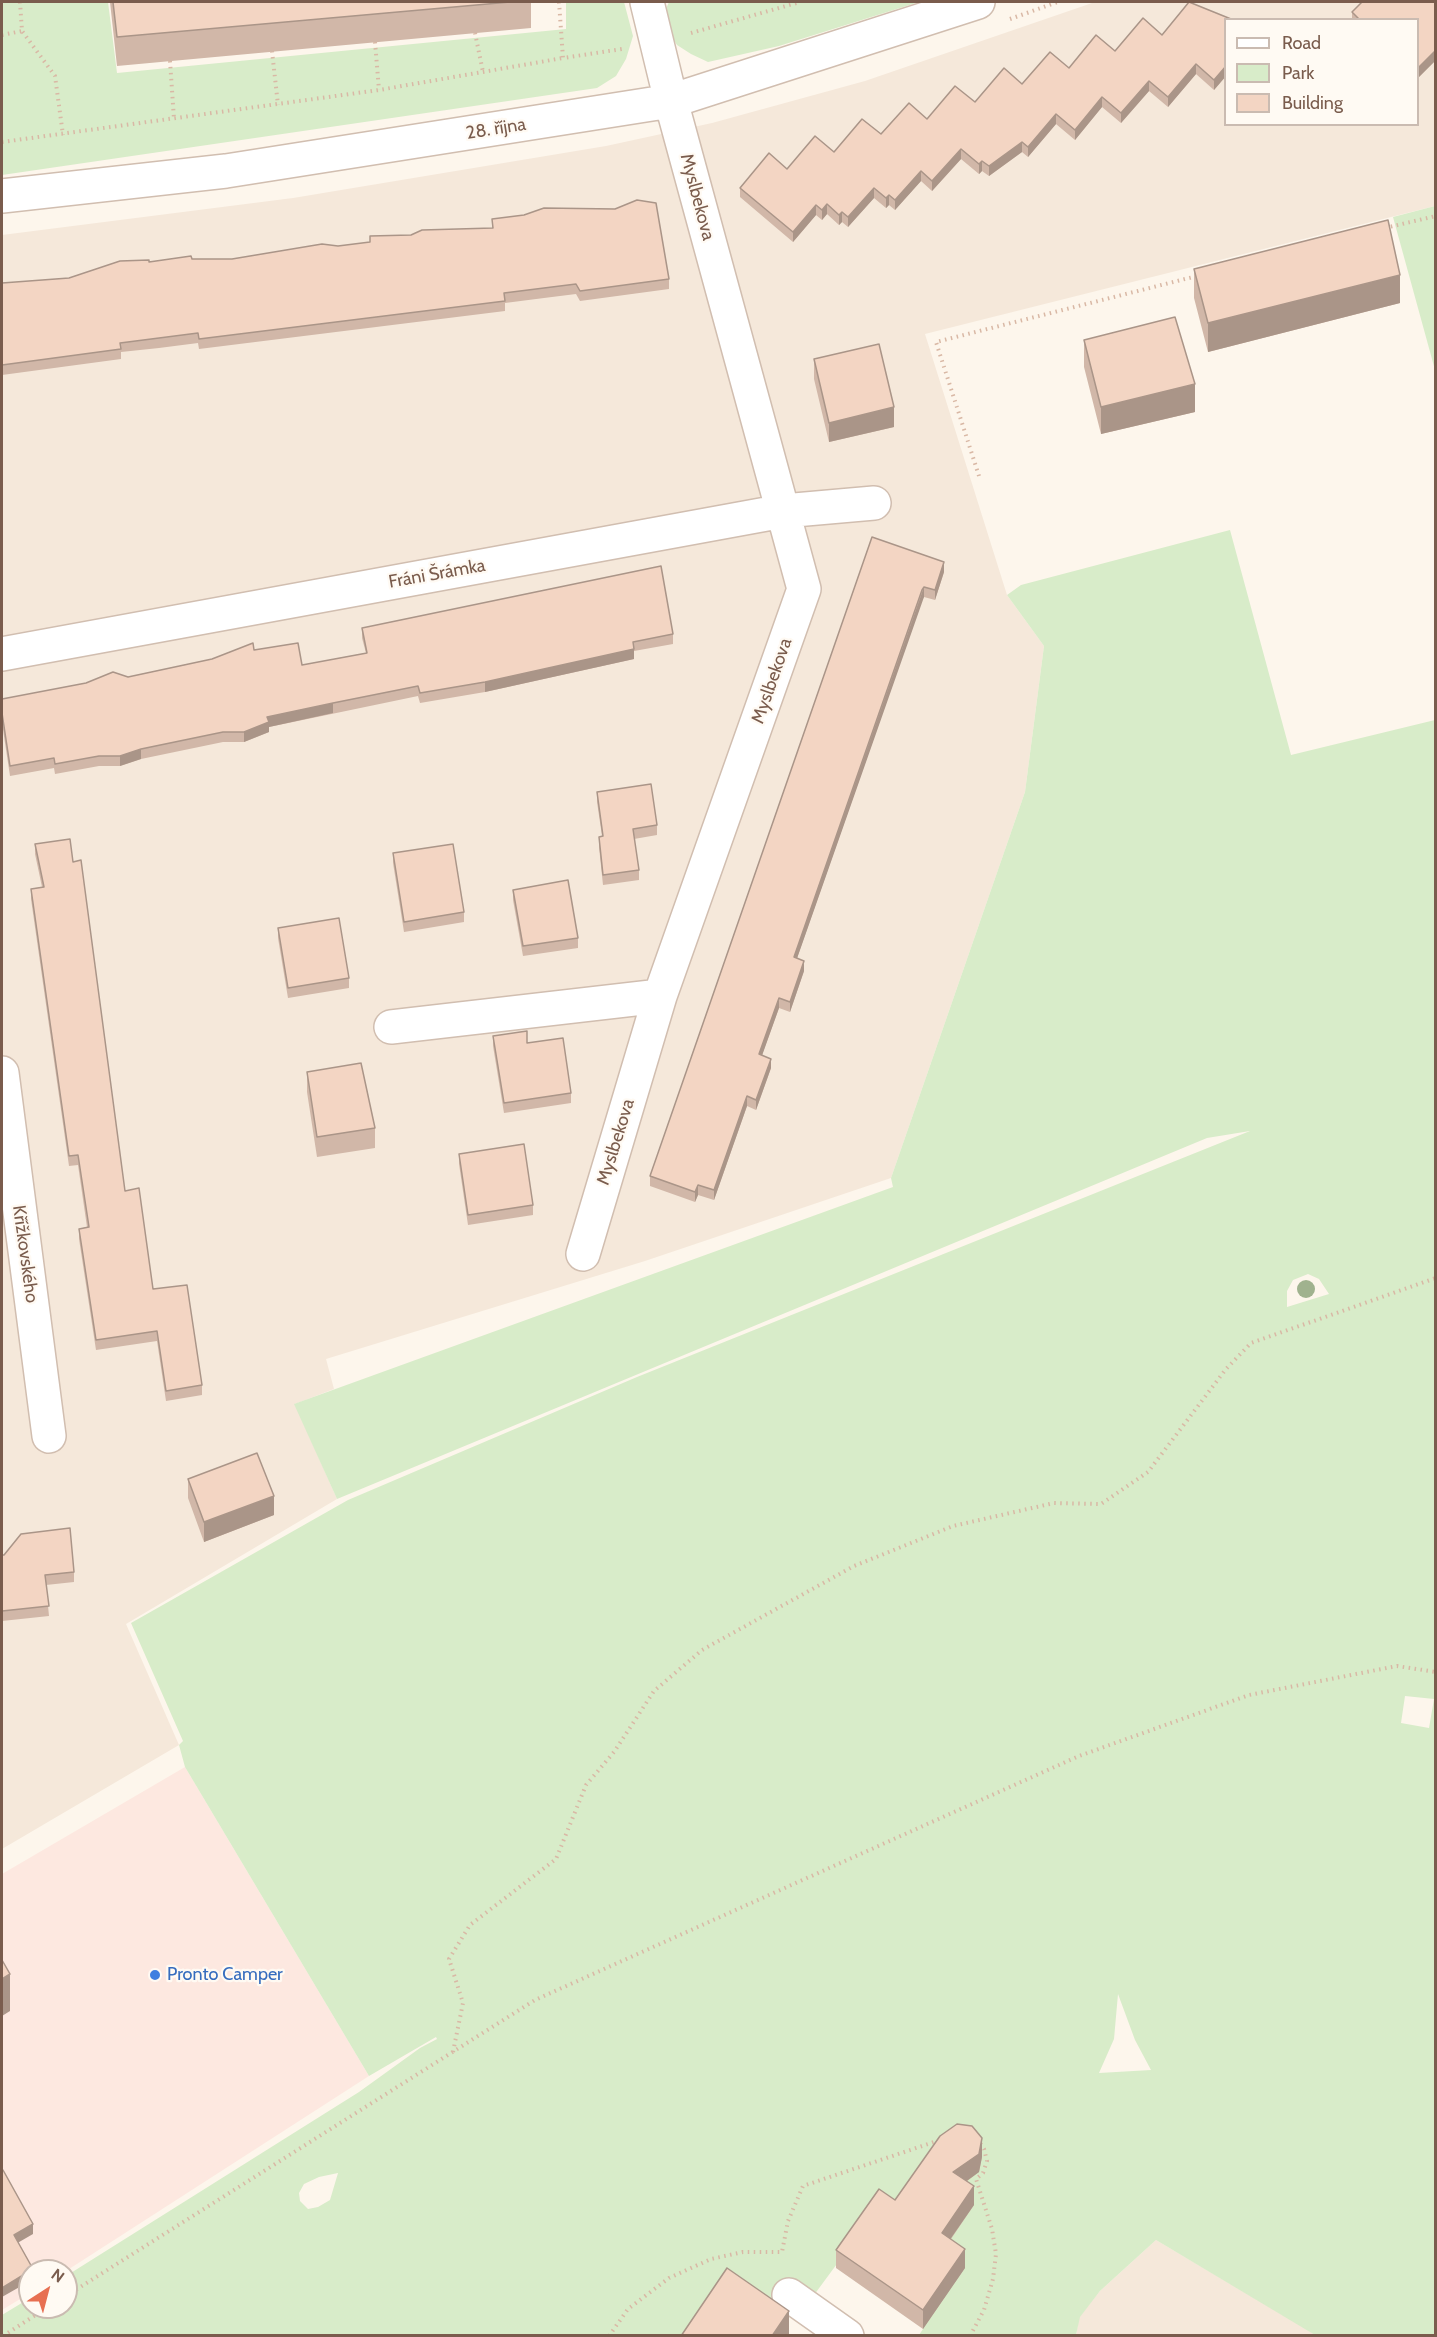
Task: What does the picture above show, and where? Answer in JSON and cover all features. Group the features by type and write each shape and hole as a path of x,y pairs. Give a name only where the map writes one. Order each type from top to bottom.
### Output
{"street":[{"name":"Myslbekova","path":"583,1254 660,996 804,589 671,101 647,2"},
{"name":"28. října","path":"2,196 226,171 671,101 978,2"},
{"name":"Fráni Šrámka","path":"2,654 783,511 874,503"},
{"path":"391,1027 660,996"},
{"name":"Křížkovského","path":"2,1073 49,1436"},
{"path":"789,2295 847,2336"}],"path":[{"path":"20,2 22,32 55,76 63,135"},
{"path":"2,34 22,32"},
{"path":"475,33 483,72"},
{"path":"375,42 380,90"},
{"path":"272,51 278,105"},
{"path":"2,142 380,90 563,58"},
{"path":"170,61 174,119"},
{"path":"1377,230 1436,216"},
{"path":"979,476 936,342 1203,274"},
{"path":"453,2052 463,2003 449,1959 470,1924 556,1859 586,1785 614,1752 654,1691 702,1650 854,1566 953,1526 1054,1503 1101,1504 1148,1472 1226,1369 1251,1343 1436,1278"},
{"path":"78,2288 535,2000 1079,1756 1249,1695 1396,1666 1436,1672"},
{"path":"609,2336 628,2309 669,2278 711,2259 743,2252 782,2252 788,2221 803,2186 946,2138"},
{"path":"969,2336 984,2310 993,2279 996,2254 992,2229 976,2179 983,2173 987,2161 984,2149 976,2139"},
{"path":"3,2336 29,2319"}],"shaded area":[{"path":"1095,2 1435,2 1435,206 925,334 1007,595 1044,646 1025,792 891,1178 645,1261 326,1359 334,1389 295,1404 337,1499 126,1624 179,1745 2,1849 2,235 293,198 606,146 712,123 865,81"},
{"name":"Pronto Camper","path":"185,1767 369,2076 78,2263 78,2259 18,2259 18,2300 2,2310 2,1874"},
{"path":"1156,2240 1315,2335 1076,2336 1079,2317 1100,2291"}],"green space":[{"path":"2,2 108,2 117,73 566,29 566,2 624,2 633,36 626,59 616,76 597,88 2,175"},
{"path":"669,2 919,2 779,46 708,62 677,45 661,20"},
{"path":"1436,206 1435,370 1393,217"},
{"path":"1230,530 1291,755 1435,720 1435,2335 1315,2335 1156,2240 1100,2291 1080,2317 1076,2335 919,2335 923,2329 879,2207 814,2295 763,2321 700,2335 2,2336 2,2315 18,2305 18,2319 78,2319 78,2268 359,2092 420,2048 437,2039 436,2037 369,2076 185,1767 179,1745 183,1741 131,1623 348,1500 637,1377 1250,1131 1207,1138 337,1499 294,1404 893,1187 891,1178 1025,792 1044,646 1007,595 1021,585","holes":["1308,1274 1319,1279 1329,1294 1287,1307 1287,1291 1293,1280","1405,1696 1434,1699 1429,1728 1401,1723","1118,1994 1135,2040 1151,2070 1099,2073 1114,2039","338,2173 330,2200 318,2207 308,2209 300,2201 299,2193 304,2184 319,2177"]}],"building":[{"path":"113,2 510,2 117,37"},
{"path":"1189,2 1229,18 1224,18 1224,68 1214,80 1196,64 1168,97 1149,81 1121,113 1102,97 1075,130 1056,114 1028,147 1022,142 989,166 982,161 979,164 961,149 932,181 921,171 895,200 889,195 886,198 874,188 848,217 842,212 839,215 827,204 822,210 816,205 793,232 740,188 769,153 787,169 815,136 834,152 862,119 881,134 909,103 927,119 955,86 975,102 1004,68 1022,84 1050,52 1069,68 1096,35 1115,51 1143,18 1162,35"},
{"path":"1362,2 1436,2 1436,50 1419,67 1419,18 1358,18 1352,12"},
{"path":"637,200 656,203 669,279 580,291 576,284 504,293 505,301 199,339 198,333 120,343 121,349 2,365 2,283 69,278 120,261 149,260 149,262 191,256 192,259 232,259 322,244 338,246 370,242 370,236 411,235 422,230 493,228 492,219 524,215 544,208 615,209"},
{"path":"1388,220 1400,275 1208,323 1194,269"},
{"path":"1175,317 1195,384 1101,407 1084,340"},
{"path":"879,344 894,407 829,423 814,359"},
{"path":"872,537 944,562 935,590 924,587 922,590 794,957 804,961 790,1002 779,998 759,1054 771,1059 756,1100 747,1096 714,1190 698,1185 695,1192 650,1176"},
{"path":"661,566 673,634 633,642 634,649 485,682 420,693 418,686 333,703 267,717 269,722 244,732 223,732 141,749 120,756 99,756 55,764 54,758 10,766 2,699 86,683 113,672 128,677 212,659 253,643 254,650 298,643 302,665 367,653 362,628"},
{"path":"651,784 657,825 633,829 639,870 603,875 599,837 603,836 597,792"},
{"path":"70,839 73,862 81,860 125,1191 139,1188 153,1289 187,1285 202,1385 166,1391 157,1331 96,1340 79,1229 89,1227 78,1155 69,1156 31,889 44,887 35,844"},
{"path":"453,844 464,912 404,922 393,853"},
{"path":"568,880 578,938 523,946 513,890"},
{"path":"339,918 349,978 288,988 278,928"},
{"path":"527,1031 527,1043 563,1038 571,1093 504,1103 493,1036"},
{"path":"361,1063 375,1128 317,1137 307,1072"},
{"path":"524,1144 533,1205 468,1215 459,1154"},
{"path":"257,1453 274,1496 204,1522 188,1479"},
{"path":"70,1528 74,1572 45,1575 49,1606 2,1611 2,1555 21,1534"},
{"path":"2,1960 10,1974 2,1979"},
{"path":"957,2124 972,2126 982,2138 979,2154 953,2172 974,2186 942,2233 965,2249 923,2310 836,2250 879,2189 895,2200 940,2136"},
{"path":"2,2171 33,2224 14,2235 27,2259 18,2259 18,2278 2,2288"},
{"path":"727,2268 789,2311 772,2336 681,2336"}],"place":[{"name":"Pronto Camper","path":"155,1975"}]}
